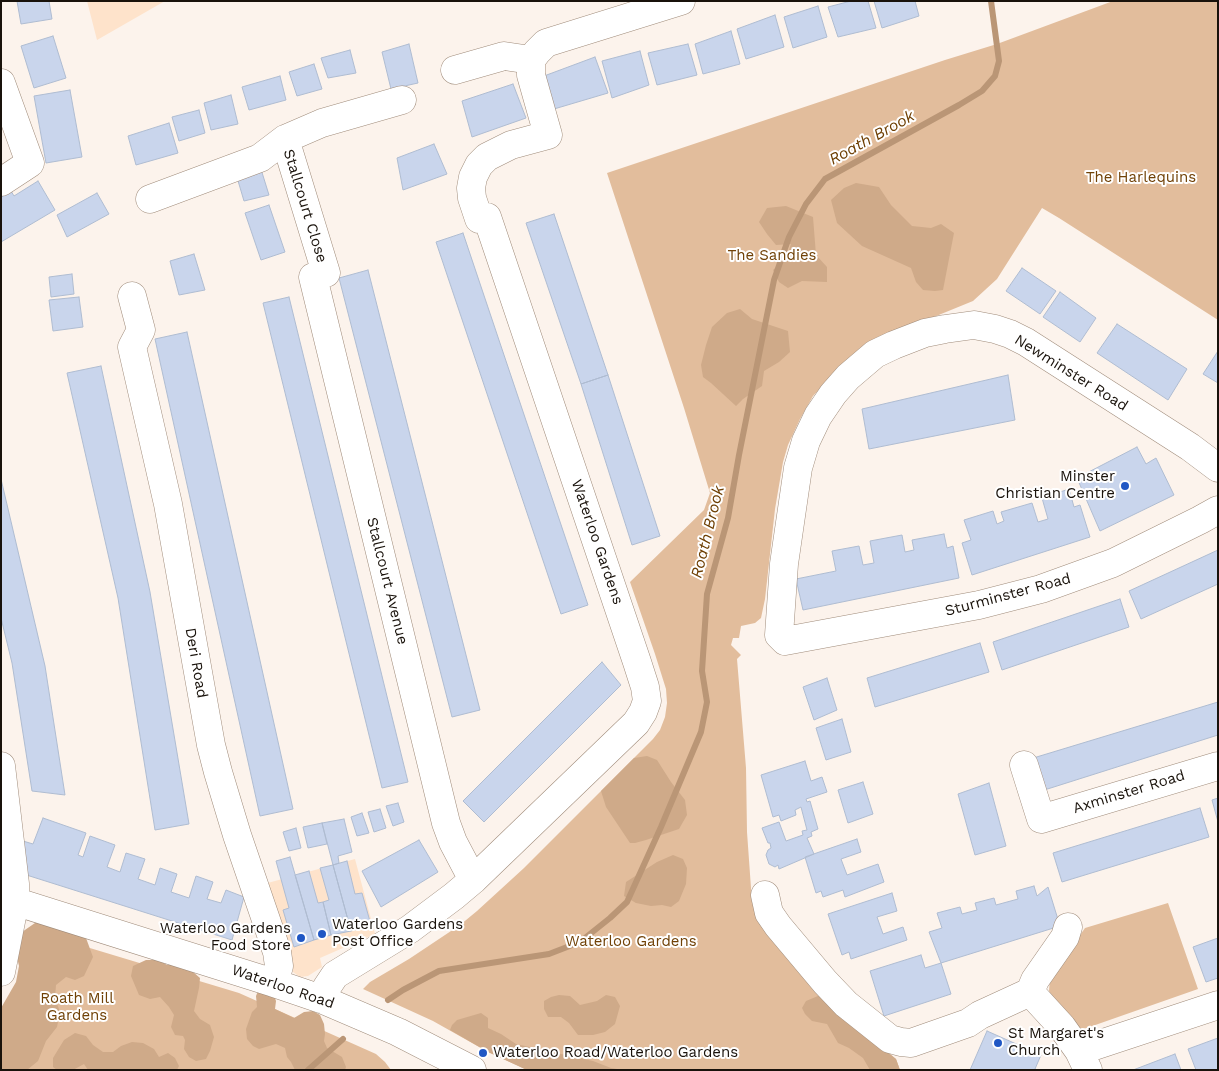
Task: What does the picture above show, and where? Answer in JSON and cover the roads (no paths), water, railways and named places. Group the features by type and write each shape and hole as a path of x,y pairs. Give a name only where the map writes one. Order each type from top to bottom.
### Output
{"street":[{"path":"455,70 504,56 531,60 536,52 546,44 681,1"},
{"name":"Waterloo Gardens","path":"325,1001 327,987 335,975 410,929 473,880 636,723 647,701 645,687 637,662 483,218 472,198 473,177 479,165 487,157 511,146 548,135 532,75 531,60"},
{"path":"1,83 30,163 1,182"},
{"name":"Stallcourt Close","path":"150,199 260,158 285,139 322,123 402,100"},
{"name":"Stallcourt Close","path":"285,139 319,275"},
{"name":"Stallcourt Avenue","path":"319,275 446,823 453,842 473,880"},
{"name":"Deri Road","path":"132,296 140,330 132,347 168,504 211,745 237,835 277,952 279,966 274,983"},
{"name":"Newminster Road","path":"785,641 779,635 784,564 798,468 806,440 818,416 833,394 848,377 876,354 894,345 925,333 974,326 995,329 1010,334 1026,342 1190,447 1218,468"},
{"name":"Sturminster Road","path":"785,641 978,605 1041,589 1113,564 1218,510"},
{"name":"Axminster Road","path":"1024,765 1044,830 1218,766"},
{"path":"1,766 15,884 8,899 1,972"},
{"path":"765,895 769,913 825,982 846,1004 890,1039 901,1042 911,1043 968,1023 980,1015 1030,992 1035,980 1065,937 1068,927"},
{"name":"Waterloo Road","path":"8,899 274,983 325,1001 411,1038 454,1066"},
{"path":"1030,992 1062,1027 1083,1061 1218,1005"}],"waterway":[{"name":"Roath Brook","path":"388,1000 439,971 549,954 580,942 627,902 701,732 707,702 702,671 707,594 728,518 774,280 789,237 806,204 825,179 959,105 982,91 995,76 999,61 991,1"},
{"name":"Roath Brook","path":"308,1070 343,1039"}],"place":[{"name":"Minster Christian Centre","path":"1125,486"},
{"name":"Waterloo Gardens Post Office","path":"322,934"},
{"name":"Waterloo Gardens Food Store","path":"301,938"},
{"name":"St Margaret's Church","path":"998,1043"},
{"name":"Waterloo Road/Waterloo Gardens","path":"483,1053"}],"park label":[{"name":"The Harlequins","path":"1141,178"},
{"name":"The Sandies","path":"772,256"},
{"name":"Roath Mill Gardens","path":"77,1008"}]}
